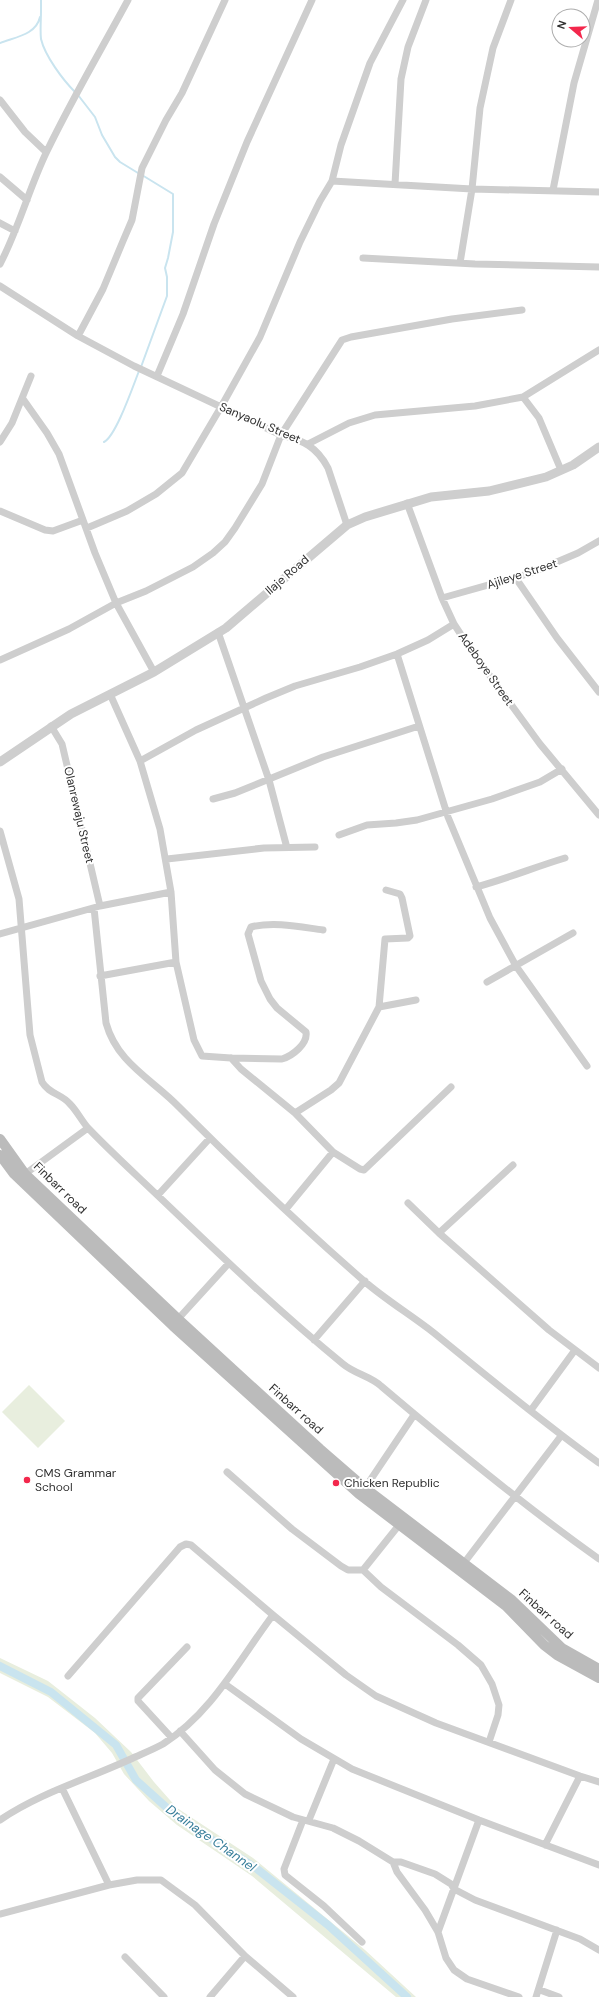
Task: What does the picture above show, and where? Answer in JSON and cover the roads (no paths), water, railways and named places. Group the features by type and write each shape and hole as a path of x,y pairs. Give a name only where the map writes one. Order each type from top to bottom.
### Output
{"main road":[{"name":"Finbarr road","path":"0,1139 25,1174 317,1452 512,1600 562,1648 599,1669"},
{"name":"Finbarr road","path":"0,1155 14,1174 173,1326 399,1525 506,1606 544,1645 557,1655 599,1678"}],"street":[{"path":"0,264 15,231 46,152 73,98 128,0"},
{"path":"78,336 103,289 132,220 138,179 142,168 166,120 182,93 225,0"},
{"path":"154,375 183,314 214,224 247,142 312,0"},
{"path":"87,528 156,494 182,473 260,337 300,242 320,201 332,181 341,146 370,63 388,25 404,0"},
{"path":"396,184 401,79 408,47 426,0"},
{"path":"460,263 472,189 480,108 486,78 503,18 511,0"},
{"path":"553,190 574,83 598,0"},
{"path":"0,100 25,132 46,152"},
{"path":"0,177 27,200"},
{"path":"332,181 472,189 599,192"},
{"path":"0,223 15,231"},
{"path":"363,258 460,263 599,267"},
{"name":"Sanyaolu Street","path":"0,286 78,336 134,366 281,434 299,439 308,444 318,453 328,468 347,525"},
{"path":"0,660 69,629 116,603 146,591 194,567 225,542 262,484 281,434 342,340 351,337 452,319 522,310"},
{"path":"308,444 349,423 375,415 475,406 523,397 599,350"},
{"path":"0,442 12,423 23,399 31,376"},
{"path":"523,397 539,418 561,470"},
{"path":"23,399 47,433 59,454 95,553 116,603 154,672"},
{"name":"Ilaje Road","path":"0,762 34,740 51,726 154,672 218,632 245,612 273,586 347,525 365,517 431,496 489,491 546,477 573,465 599,447"},
{"name":"Adeboye Street","path":"407,503 442,598 454,624 475,656 540,744 599,816"},
{"path":"0,511 45,530 53,531 83,520"},
{"name":"Ajileye Street","path":"442,598 531,573 562,560 599,541"},
{"path":"515,577 557,638 599,692"},
{"path":"140,761 196,730 244,707 295,686 360,667 397,654 428,640 454,624"},
{"path":"218,632 268,780 287,848"},
{"path":"397,654 446,811 476,887 493,924 516,966 587,1066"},
{"path":"110,694 140,761 152,798 167,859 176,962 190,1025 199,1052 205,1057 282,1059 289,1057 302,1044 307,1036 306,1032 276,1008 270,999 261,981 253,955 248,934 249,929 261,925 280,925 323,930"},
{"name":"Olanrewaju Street","path":"51,726 62,744 97,907 100,976 109,1033 123,1058 161,1089 286,1210 365,1281 426,1326 531,1410 561,1436 599,1463"},
{"path":"212,798 235,793 323,757 419,726"},
{"path":"339,835 367,825 396,824 522,790 540,782 562,769"},
{"path":"0,831 19,899 30,1035 42,1082 50,1092 63,1097 88,1128 229,1263 314,1340 345,1366 379,1384 414,1415 514,1496 599,1559"},
{"path":"167,859 264,848 315,847"},
{"path":"476,887 502,880 531,868 565,858"},
{"path":"295,1113 331,1090 339,1083 379,1007 385,939 408,938 411,932 400,894 386,890"},
{"path":"0,934 97,907 171,892"},
{"path":"487,982 573,933"},
{"path":"100,976 176,962"},
{"path":"379,1007 416,1000"},
{"path":"231,1058 295,1113 333,1152 364,1170 452,1087"},
{"path":"25,1174 88,1128"},
{"path":"158,1195 210,1138"},
{"path":"286,1210 333,1152"},
{"path":"439,1233 513,1165"},
{"path":"408,1203 439,1233 528,1312 599,1368"},
{"path":"178,1319 229,1263"},
{"path":"314,1340 365,1281"},
{"path":"531,1410 575,1350"},
{"path":"365,1488 414,1415"},
{"path":"464,1563 561,1436"},
{"path":"227,1472 292,1529 341,1566 348,1570 363,1570 381,1587 458,1645 481,1665 492,1684 499,1705 498,1715 489,1742"},
{"path":"363,1570 399,1525"},
{"path":"68,1676 152,1578 180,1547 186,1544 199,1550 272,1615 346,1675 376,1696 404,1710 599,1782"},
{"path":"0,1820 62,1788 163,1744 199,1715 224,1684 272,1615"},
{"path":"171,1737 138,1701 138,1698 187,1647"},
{"path":"224,1684 274,1721 352,1769 478,1820 599,1865"},
{"path":"180,1731 215,1770 245,1794 268,1806 333,1828 359,1841 393,1862 401,1862 435,1874 451,1884 454,1890 475,1900 580,1939 599,1950"},
{"path":"334,1759 284,1868 284,1874 324,1906 362,1942"},
{"path":"545,1845 580,1776"},
{"path":"62,1788 109,1885"},
{"path":"438,1932 478,1820"},
{"path":"393,1862 397,1872 425,1910 438,1932 446,1958 459,1974 467,1979 519,1997"},
{"path":"0,1914 109,1885 136,1880 161,1880 194,1905 245,1956 293,1997"},
{"path":"536,1997 540,1990 557,1930"},
{"path":"125,1956 164,1997"},
{"path":"210,1997 245,1956"},
{"path":"540,1990 559,1997"}],"waterway":[{"path":"41,0 41,12"},
{"path":"41,11 41,39 43,46 55,67 75,92"},
{"path":"0,43 30,32 38,23 40,17"},
{"path":"78,95 95,117 102,135 115,157 120,162 138,173"},
{"path":"141,367 167,296 167,277 165,268 173,232 173,194 142,175"},
{"path":"104,442 109,438 119,421 139,371"},
{"name":"Drainage Channel","path":"0,1666 51,1692 116,1745 136,1780 176,1816 257,1869 328,1925 407,1997"}],"place":[{"name":"CMS Grammar School","path":"27,1480"},
{"name":"Chicken Republic","path":"336,1483"}]}
